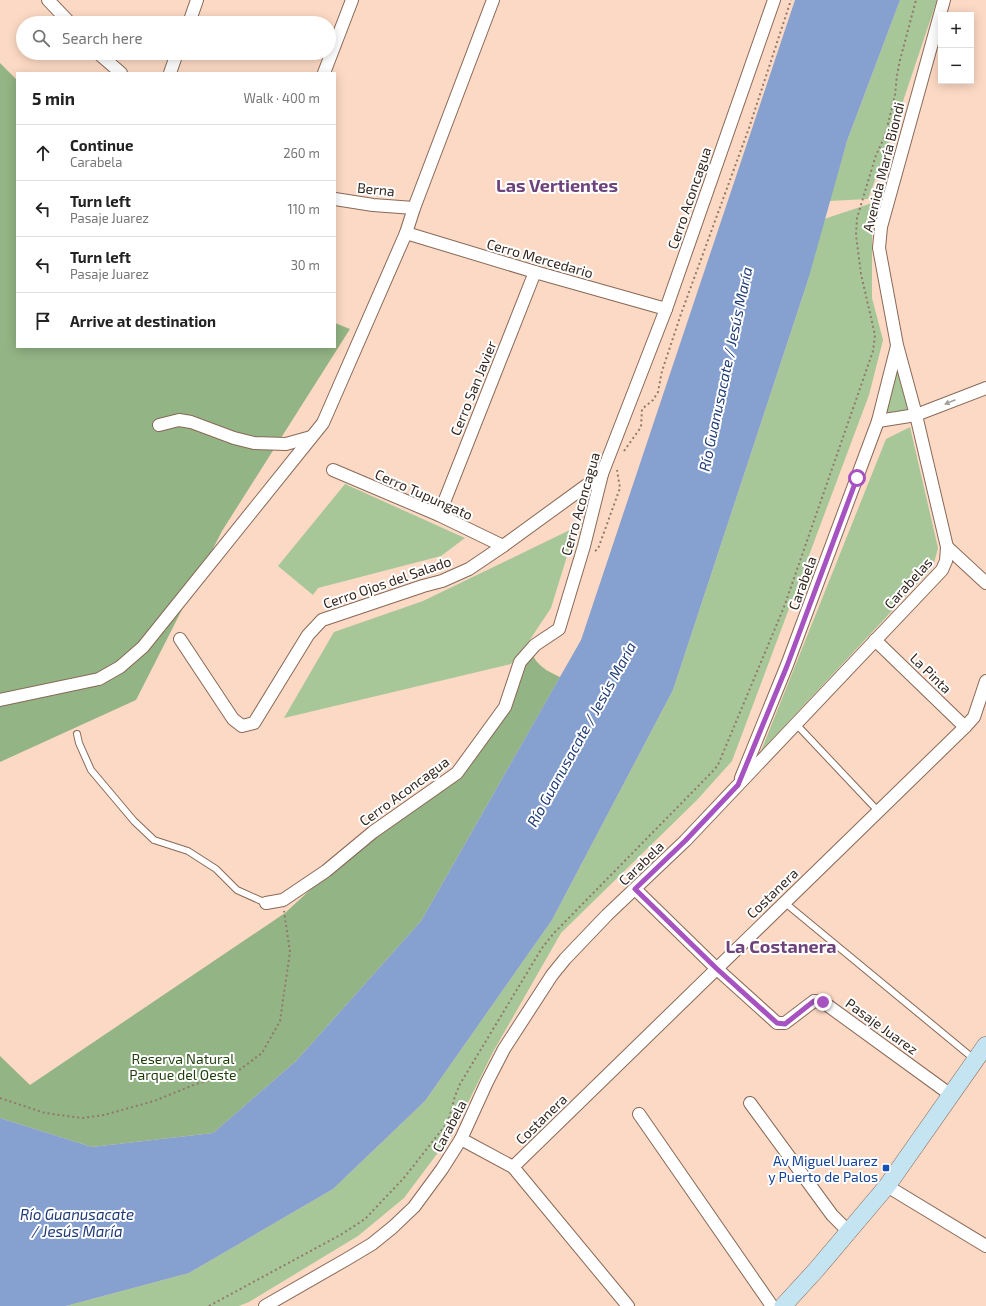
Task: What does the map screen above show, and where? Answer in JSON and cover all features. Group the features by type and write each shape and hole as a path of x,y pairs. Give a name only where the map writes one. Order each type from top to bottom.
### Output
{"street":[{"path":"48,0 63,16"},
{"path":"191,16 197,0"},
{"path":"336,42 352,0"},
{"path":"0,700 98,679 120,667 143,647 311,436 323,423 406,233 414,208 493,0"},
{"name":"Cerro Aconcagua","path":"266,903 283,900 326,871 373,832 457,773 505,707 520,662 535,646 559,629 584,546 602,474 666,309 774,0"},
{"name":"Avenida María Biondi","path":"897,345 879,248 879,238 944,0"},
{"path":"106,60 120,72"},
{"path":"170,72 175,60"},
{"path":"324,72 329,60"},
{"name":"Berna","path":"336,199 373,205 414,208"},
{"name":"Cerro Mercedario","path":"406,233 666,309"},
{"name":"Cerro San Javier","path":"439,515 536,272"},
{"name":"Carabelas","path":"738,785 942,570 946,561 947,547 916,415 897,345"},
{"name":"Carabela","path":"265,1306 372,1244 414,1207 442,1169 461,1139 487,1082 504,1050 552,975 578,944 685,841 738,785 787,666 878,421 897,345"},
{"path":"878,421 916,415 986,388"},
{"path":"159,425 179,420 191,422 234,438 254,443 286,444 311,436"},
{"name":"Cerro Tupungato","path":"333,470 439,515 503,546"},
{"name":"Cerro Ojos del Salado","path":"180,639 233,719 242,726 254,723 308,635 322,620 442,581 468,569 503,546 602,474"},
{"path":"947,547 986,583"},
{"name":"La Pinta","path":"875,640 965,727"},
{"name":"Costanera","path":"513,1167 965,727 974,717 986,681"},
{"name":"Pasaje Juarez","path":"635,889 716,968 777,1023 785,1024 814,1001 823,1002 950,1095"},
{"path":"783,1306 849,1232 887,1186 986,1045"},
{"path":"750,1103 832,1215 849,1232"},
{"path":"639,1114 772,1306"},
{"path":"461,1139 513,1167 628,1306"},
{"path":"887,1186 986,1246"}],"lane":[{"path":"796,724 878,811"},
{"path":"77,734 79,743 92,770 134,821 154,840 188,851 216,869 237,890 266,903"},
{"path":"784,902 975,1060"}],"path":[{"path":"621,455 641,427 642,409 653,400 658,392 662,372 681,314 749,128 791,0"},
{"path":"209,1306 342,1234 365,1219 403,1179 448,1122 460,1084 542,948 554,933 713,771 718,764 784,607 873,351 875,335 861,274 856,235 857,218 876,155 885,136 895,95 900,60 916,0"},
{"path":"592,552 598,549 620,488 617,469"},
{"path":"0,1098 45,1113 82,1118 104,1115 154,1101 196,1084 234,1074 262,1053 280,1021 290,952 283,900"}],"green space":[{"path":"900,0 937,0 890,140 868,199 829,201 847,141"},
{"path":"0,63 16,79 16,348 336,348 336,323 350,329 222,531 136,700 0,762"},
{"path":"872,203 872,298 883,340 869,395 732,761 697,800 561,933 493,1052 454,1131 404,1198 358,1236 249,1302 239,1306 66,1306 189,1273 333,1189 425,1101 552,920 673,690 808,280 821,220"},
{"path":"897,357 911,411 883,417"},
{"path":"910,427 938,548 933,567 761,751 886,439"},
{"path":"345,484 465,538 441,556 318,588 313,595 278,566"},
{"path":"576,527 551,608 529,641 511,664 284,718 334,632 423,601"},
{"name":"Reserva Natural Parque del Oeste","path":"530,651 542,667 560,677 421,921 296,1061 213,1133 92,1147 0,1118 0,1056 30,1085 285,913 373,832 457,773 505,707"}],"water":[{"name":"Río Guanusacate / Jesús María","path":"795,0 900,0 847,141 808,280 673,690 552,920 425,1101 333,1189 189,1273 66,1306 0,1306 0,1118 92,1147 213,1133 296,1061 421,921 581,640"}],"place":[{"name":"Av Miguel Juarez y Puerto de Palos","path":"886,1168"}],"district":[{"name":"Las Vertientes","path":"557,185"},
{"name":"La Costanera","path":"781,946"}],"route":[{"path":"823,1002 814,1001 785,1024 777,1023 716,968 635,889 685,841 738,785 787,666 857,478"}]}
